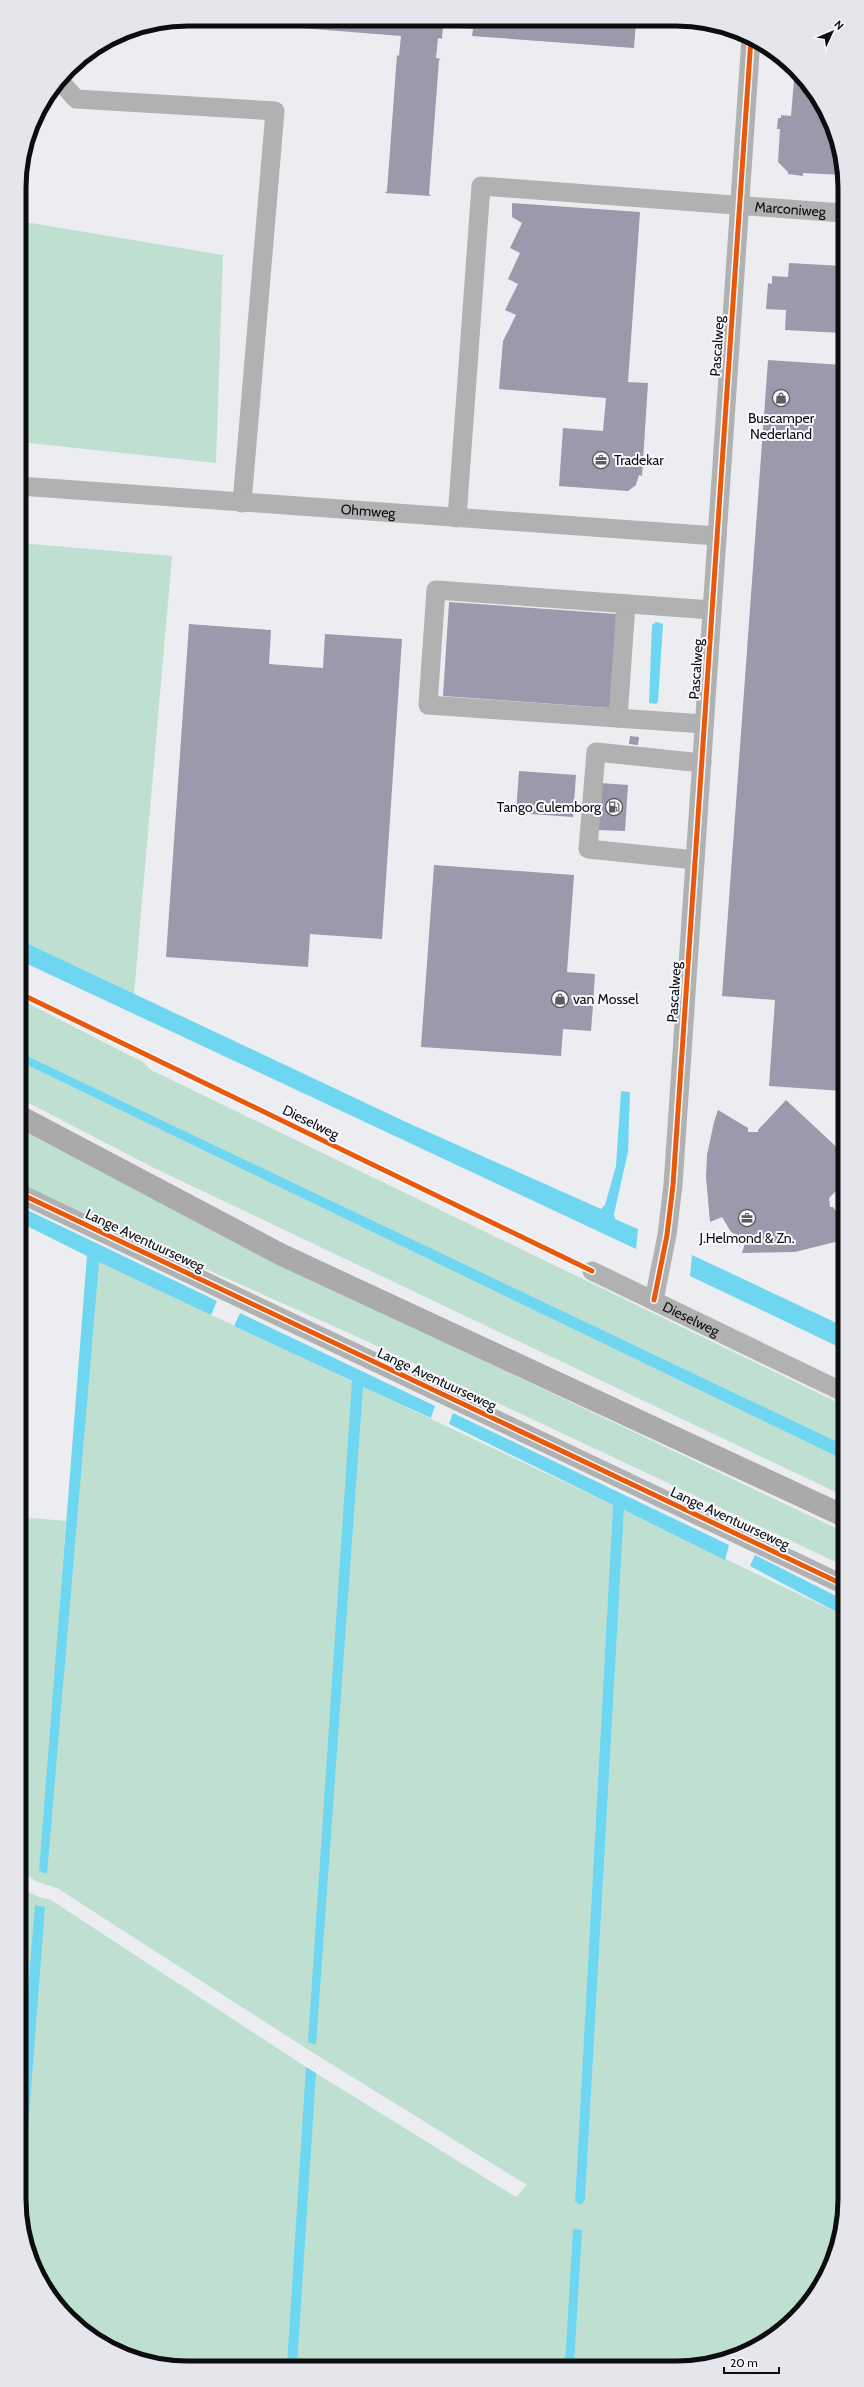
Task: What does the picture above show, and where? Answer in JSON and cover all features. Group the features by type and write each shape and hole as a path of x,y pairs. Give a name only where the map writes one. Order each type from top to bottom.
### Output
{"main road":[{"path":"26,1120 280,1254 838,1513"}],"street":[{"name":"Pascalweg","path":"654,1300 667,1235 672,1185 702,763 738,206 750,45"},
{"path":"63,85 76,99 275,111 242,503"},
{"name":"Marconiweg","path":"457,518 482,186 838,214"},
{"name":"Ohmweg","path":"26,486 717,536"},
{"path":"704,724 428,705 436,590 712,610"},
{"path":"618,718 626,604"},
{"path":"695,860 588,849 596,752 702,763"},
{"name":"Lange Aventuurseweg","path":"26,1196 838,1582"},
{"name":"Dieselweg","path":"592,1271 838,1389"}],"green space":[{"path":"26,222 223,255 216,463 26,443"},
{"path":"26,544 172,556 134,994 26,943"},
{"path":"26,1003 143,1062 151,1070 838,1403 838,1442 26,1055"},
{"path":"26,1064 838,1457 838,1493 154,1168 26,1102"},
{"path":"26,1133 280,1264 838,1529 838,1563 360,1338 26,1188"},
{"path":"89,1257 613,1505 575,2202 581,2205 585,2200 624,1510 838,1613 838,2209 835,2230 826,2261 811,2289 798,2306 783,2321 766,2334 738,2349 707,2358 686,2361 178,2361 157,2358 126,2349 98,2334 81,2321 66,2306 53,2289 38,2261 27,2220 26,1891 39,1897 51,1900 306,2067 516,2197 527,2185 307,2049 57,1888 38,1882 26,1875 26,1517 66,1521 48,1770"}],"water":[{"path":"656,622 663,624 658,702 656,704 649,703 652,625"},
{"path":"26,943 406,1122 601,1209 605,1205 616,1166 621,1091 630,1092 628,1152 614,1214 615,1219 638,1229 636,1249 26,963"},
{"path":"26,1055 838,1442 838,1457 26,1064"},
{"path":"26,1209 217,1301 211,1315 99,1262 47,1874 39,1871 87,1256 26,1226"},
{"path":"692,1255 838,1324 838,1347 690,1276"},
{"path":"240,1313 435,1406 431,1418 363,1387 316,2045 308,2042 352,1381 234,1326"},
{"path":"453,1413 729,1545 725,1560 624,1510 585,2200 581,2205 575,2202 613,1505 449,1424"},
{"path":"755,1555 838,1597 838,1613 750,1566"},
{"path":"35,1905 45,1907 26,2156 26,2014"},
{"path":"306,2067 316,2073 297,2361 287,2361"},
{"path":"573,2229 582,2230 574,2361 565,2361"}],"building":[{"path":"275,26 636,26 634,48 472,36 473,29 443,27 442,39 438,38 436,58 441,59 439,60 429,194 431,196 385,193 387,191 397,55 399,56 401,36"},
{"path":"794,78 811,98 826,126 835,157 838,175 803,173 803,176 788,174 788,172 778,162 780,129 777,129 778,118 781,118 781,115 791,116"},
{"path":"512,203 640,212 628,382 648,383 642,476 639,475 636,485 628,491 559,486 563,428 603,431 606,398 499,389 503,341 516,315 505,310 518,284 508,279 520,253 510,248 522,223 512,217"},
{"path":"789,263 838,266 838,333 785,330 786,310 766,309 768,283 772,284 772,276 788,277"},
{"path":"768,360 838,365 838,1091 769,1086 775,1000 722,996"},
{"path":"449,602 617,614 610,708 443,696"},
{"path":"189,624 271,630 269,664 323,668 325,634 402,639 382,939 310,934 308,967 166,957"},
{"path":"630,736 639,737 638,745 629,744"},
{"path":"519,771 576,775 573,817 516,813"},
{"path":"600,783 628,785 625,831 598,830"},
{"path":"434,865 574,875 567,972 595,974 593,1005 591,1031 563,1029 561,1056 421,1047"},
{"path":"786,1100 838,1148 838,1189 829,1198 830,1207 833,1207 838,1214 838,1241 795,1252 742,1253 746,1240 731,1232 722,1217 710,1222 706,1177 707,1155 718,1110 748,1128 748,1132 758,1132 758,1130"}],"cycle path":[{"path":"654,1300 667,1235 673,1185 751,45"},
{"path":"26,996 592,1271"},
{"path":"26,1196 838,1582"}],"place":[{"name":"Buscamper Nederland","path":"781,398"},
{"name":"Tradekar","path":"601,460"},
{"name":"Tango Culemborg","path":"614,807"},
{"name":"van Mossel","path":"560,999"},
{"name":"J.Helmond & Zn.","path":"747,1218"}]}
